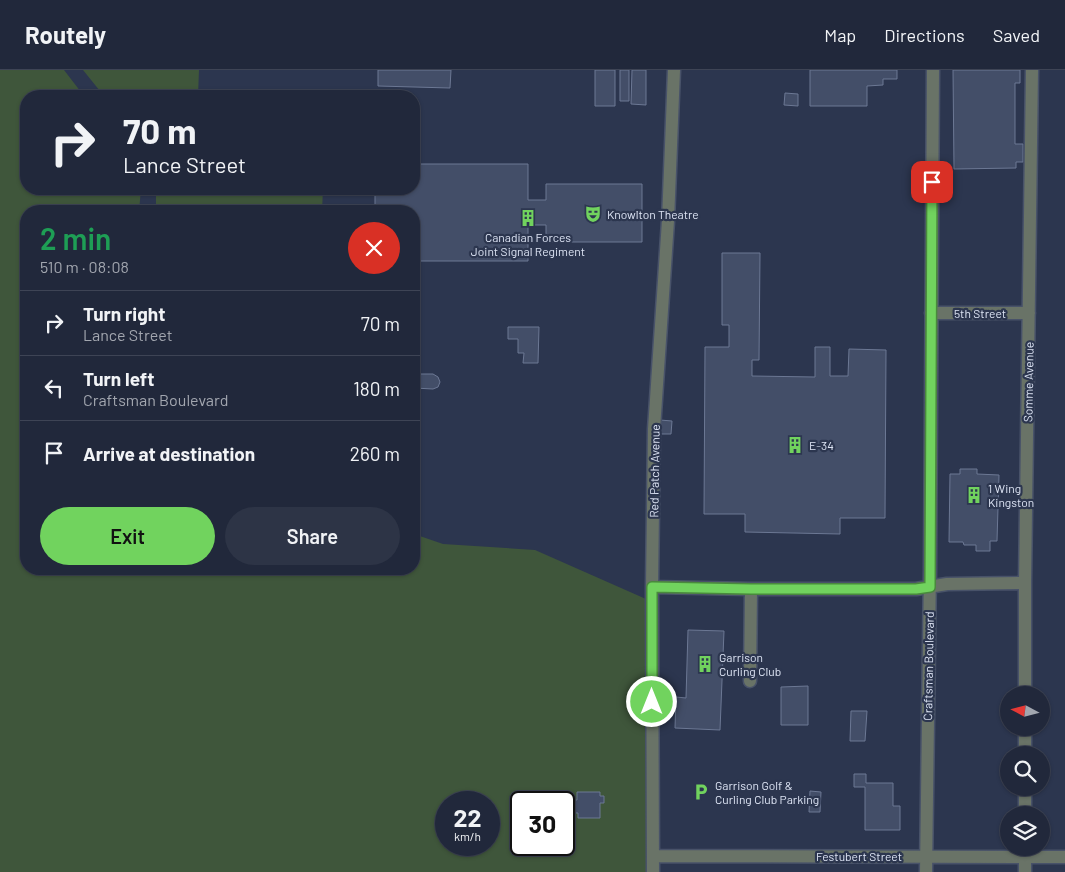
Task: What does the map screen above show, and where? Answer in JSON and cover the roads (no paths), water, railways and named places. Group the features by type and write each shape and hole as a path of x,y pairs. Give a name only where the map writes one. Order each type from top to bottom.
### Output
{"street":[{"name":"Red Patch Avenue","path":"653,872 652,587 654,429 668,221 674,70"},
{"name":"Craftsman Boulevard","path":"926,872 930,587 933,70"},
{"name":"Somme Avenue","path":"1025,686 1032,70"},
{"name":"5th Street","path":"931,313 1029,313"},
{"path":"652,587 916,589 948,584 1025,583"},
{"path":"750,681 751,589"},
{"name":"Festubert Street","path":"653,856 926,856 1000,853"},
{"name":"Festubert Street","path":"1050,855 1065,857"},
{"path":"1025,856 1025,872"}],"place":[{"name":"Knowlton Theatre","path":"593,214"},
{"name":"Canadian Forces Joint Signal Regiment","path":"528,218"},
{"name":"E-34","path":"795,445"},
{"name":"1 Wing Kingston","path":"974,495"},
{"name":"Garrison Curling Club","path":"705,664"},
{"name":"Garrison Golf & Curling Club Parking","path":"701,792"}]}
